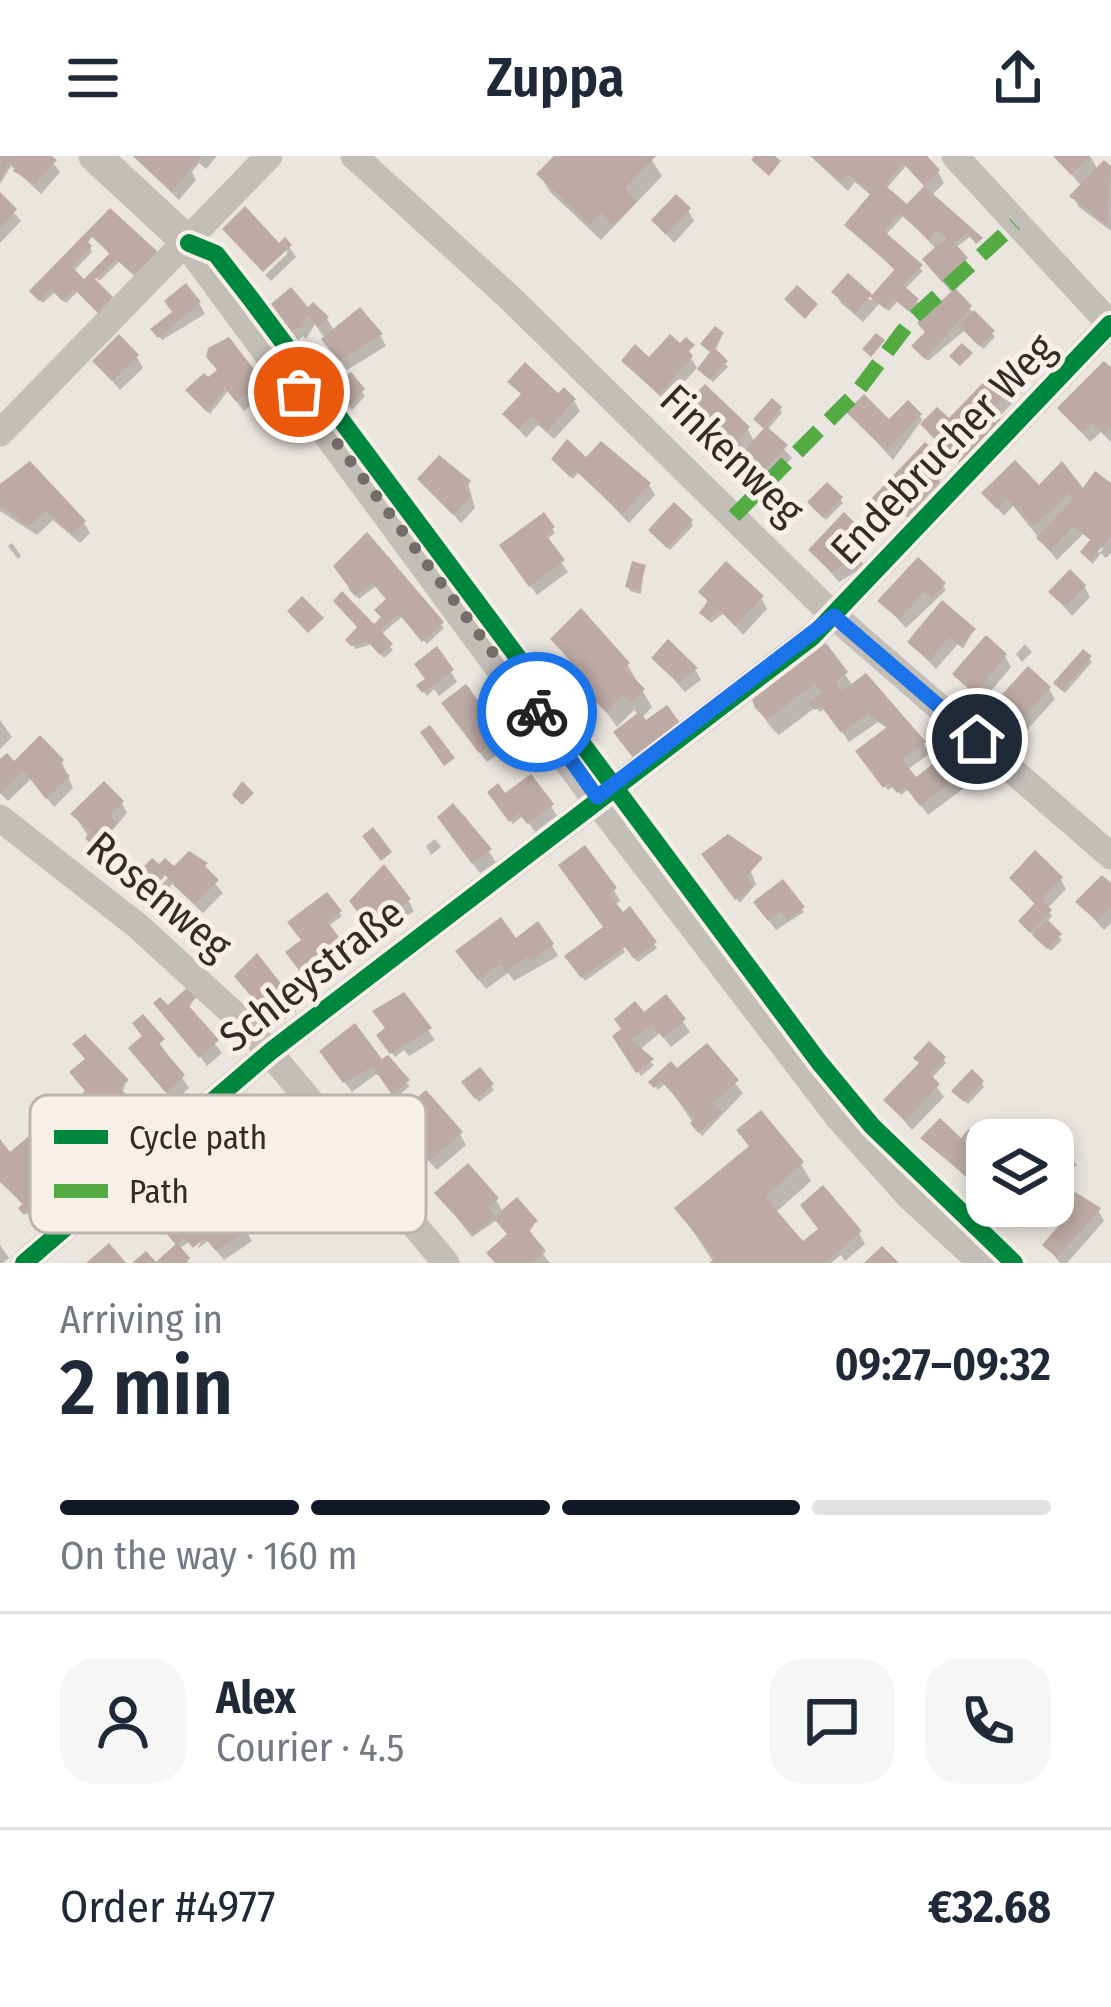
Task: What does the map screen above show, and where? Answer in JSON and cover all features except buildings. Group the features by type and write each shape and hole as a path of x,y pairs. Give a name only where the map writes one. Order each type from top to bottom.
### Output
{"street":[{"path":"94,156 189,244 597,797 841,1116 911,1194 986,1263"},
{"path":"0,433 189,244 269,156"},
{"name":"Finkenweg","path":"354,156 509,297 834,616 1111,856"},
{"path":"955,156 1110,325"},
{"name":"Endebrucher Weg","path":"597,797 834,616 1110,325"},
{"name":"Schleystraße","path":"220,1095 597,797"},
{"name":"Rosenweg","path":"0,818 139,927 271,1051 307,1095"},
{"name":"Schleystraße","path":"24,1263 59,1233"},
{"name":"Rosenweg","path":"421,1233 446,1263"}],"marked path":[{"path":"734,516 857,392 912,319 1015,224"}],"cycle path":[{"path":"189,243 216,254 251,299 819,1062 872,1126 1014,1263"},
{"path":"220,1095 812,637 1110,324"},
{"path":"24,1263 59,1233"}],"way so far":[{"path":"299,392 537,712"}],"route":[{"path":"537,712 597,797 834,616 977,739"}]}
